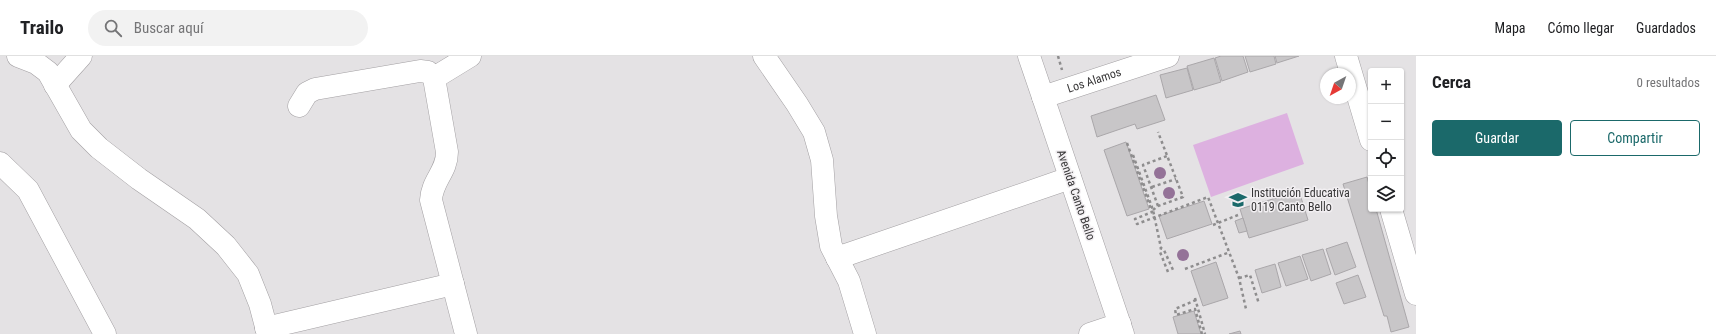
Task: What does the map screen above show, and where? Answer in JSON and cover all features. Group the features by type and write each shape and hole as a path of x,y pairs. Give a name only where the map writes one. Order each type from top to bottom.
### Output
{"street":[{"path":"18,56 36,63 52,78 81,130 99,148 139,179 197,219 226,246 248,274 260,304 267,331 453,284"},
{"path":"52,78 62,56"},
{"path":"52,78 81,56"},
{"path":"434,78 470,56"},
{"path":"764,56 814,132 822,160 828,232 831,246 849,281 865,334"},
{"name":"Avenida Canto Bello","path":"1029,56 1121,329"},
{"name":"Los Alamos","path":"1043,97 1168,56"},
{"path":"1346,56 1368,130"},
{"path":"299,106 307,93 315,89 420,71 428,72 434,78 447,152 447,161 434,184 432,200 466,334"},
{"path":"0,163 28,190 105,334"},
{"path":"837,258 1070,178"},
{"path":"1392,212 1416,294"},
{"path":"1090,334 1121,329"}],"path":[{"path":"1153,210 1158,206 1183,197 1158,132"},
{"path":"1127,143 1152,212 1135,219 1137,224 1154,216 1208,197 1239,278 1246,309"},
{"path":"1131,148 1153,210 1161,248 1160,252 1168,272"},
{"path":"1158,206 1143,165 1167,156"},
{"path":"1152,187 1176,179"},
{"path":"1213,225 1238,215"},
{"path":"1161,248 1164,250 1173,270"},
{"path":"1185,269 1230,252"},
{"path":"1239,278 1250,275 1259,304"},
{"path":"1196,299 1204,334 1195,309 1176,315 1174,309 1196,299"}],"shaded area":[{"path":"1287,113 1304,164 1211,197 1193,145"}],"building":[{"path":"1221,56 1243,56 1248,72 1222,81 1215,58"},
{"path":"1245,56 1274,56 1276,64 1250,72"},
{"path":"1275,56 1299,56 1277,63"},
{"path":"1214,58 1221,82 1194,90 1187,66"},
{"path":"1187,68 1193,90 1166,98 1160,75"},
{"path":"1156,95 1165,120 1137,129 1135,124 1097,137 1091,116"},
{"path":"1126,142 1149,209 1127,216 1104,150"},
{"path":"1367,177 1368,212 1377,212 1409,327 1391,332 1387,316 1384,316 1343,184"},
{"path":"1299,191 1308,220 1249,238 1240,209"},
{"path":"1204,201 1212,224 1167,239 1159,216"},
{"path":"1243,218 1247,231 1239,233 1235,221"},
{"path":"1347,242 1356,267 1335,275 1326,249"},
{"path":"1323,249 1331,274 1311,281 1302,255"},
{"path":"1300,256 1308,279 1286,286 1278,263"},
{"path":"1216,262 1228,298 1203,306 1191,271"},
{"path":"1275,264 1281,287 1262,293 1255,270"},
{"path":"1358,275 1366,297 1344,304 1336,283"},
{"path":"1194,311 1201,334 1178,334 1173,317"},
{"path":"1240,331 1241,334 1229,334"}],"place":[{"name":"Institución Educativa 0119 Canto Bello","path":"1238,200"}]}
